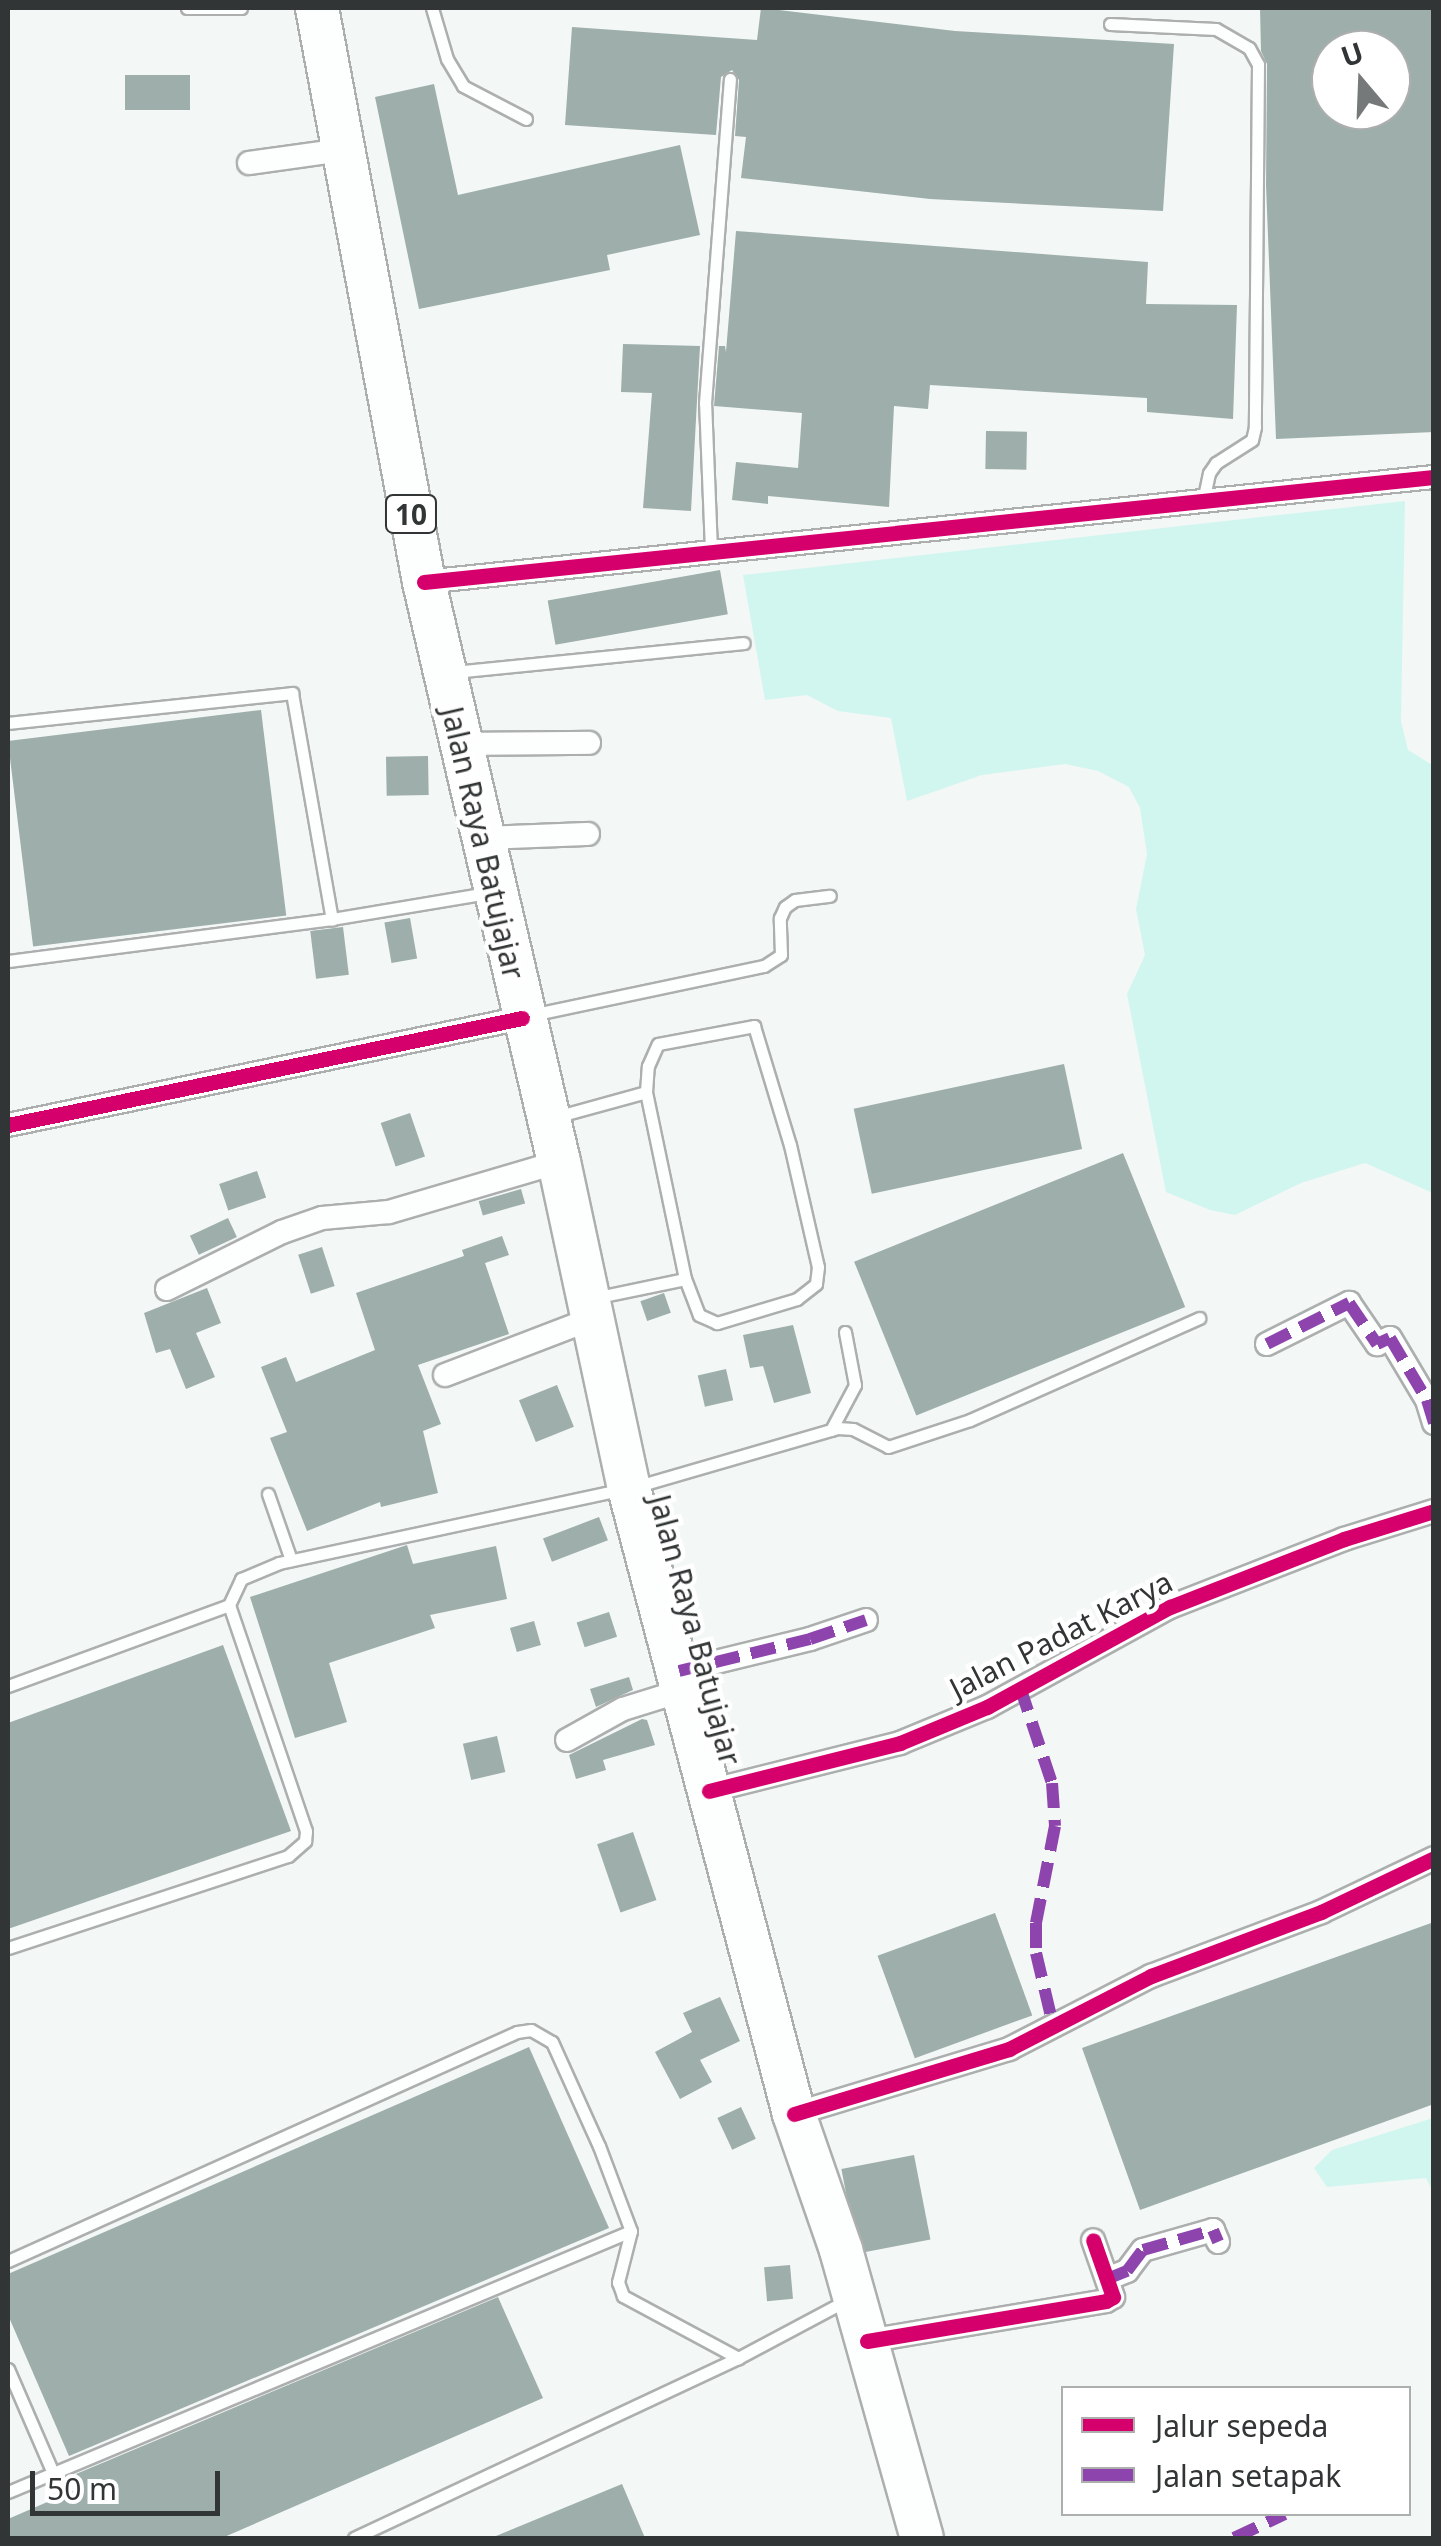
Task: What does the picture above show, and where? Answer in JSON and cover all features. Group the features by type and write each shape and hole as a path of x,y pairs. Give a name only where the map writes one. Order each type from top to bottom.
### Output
{"highway":[{"name":"Jalan Raya Batujajar","path":"317,8 424,582 522,1018 559,1162 629,1488 794,2114 868,2341 922,2538"}],"street":[{"path":"248,163 343,150"},
{"path":"424,582 1434,478"},
{"path":"463,744 589,744"},
{"path":"482,838 588,834"},
{"path":"8,1125 522,1018"},
{"path":"167,1290 310,1222 337,1215 389,1212 559,1162"},
{"path":"1267,1344 1349,1303 1378,1344 1390,1338 1427,1400 1434,1423"},
{"path":"446,1375 590,1309"},
{"name":"Jalan Padat Karya","path":"709,1791 900,1743 987,1707 1170,1607 1344,1539 1434,1511"},
{"path":"567,1740 682,1680 866,1620"},
{"path":"794,2114 1009,2050 1150,1976 1321,1912 1434,1858"},
{"path":"1107,2279 1127,2271 1144,2250 1213,2230 1218,2242"},
{"path":"868,2341 1106,2301 1114,2296 1092,2240"}],"lane":[{"path":"187,8 241,8"},
{"path":"432,8 443,47 463,86 526,119"},
{"path":"1110,24 1216,29 1249,48 1258,64 1256,427 1252,440 1216,462 1208,473 1203,502"},
{"path":"711,550 705,403 730,79"},
{"path":"444,673 744,643"},
{"path":"8,723 292,692 332,919"},
{"path":"8,960 332,919 495,892"},
{"path":"522,1018 764,966 782,951 780,918 784,907 795,900 830,896"},
{"path":"754,1026 790,1145 818,1267 816,1284 797,1299 716,1323 699,1314 685,1279 646,1092 648,1066 658,1044 754,1026"},
{"path":"548,1119 646,1092"},
{"path":"590,1309 685,1279"},
{"path":"8,1948 288,1856 304,1840 306,1831 230,1606 241,1580 255,1570 629,1488 832,1430 852,1428 888,1447 970,1420 1199,1318"},
{"path":"832,1430 855,1385 845,1332"},
{"path":"268,1494 291,1560"},
{"path":"8,1686 230,1606"},
{"path":"8,2261 517,2032 531,2030 544,2035 556,2051 599,2146 631,2231 618,2282 623,2296 738,2358"},
{"path":"8,2492 631,2231"},
{"path":"354,2538 738,2358 854,2296"},
{"path":"8,2369 54,2473"}],"green space":[{"path":"1405,501 1401,721 1408,750 1434,766 1433,1193 1365,1163 1301,1183 1235,1215 1210,1210 1166,1192 1127,994 1145,955 1136,909 1147,854 1140,808 1129,787 1098,771 1065,764 982,775 907,801 891,718 838,711 807,695 765,700 743,575"},
{"path":"1433,2118 1433,2192 1426,2178 1327,2187 1314,2168 1332,2150"}],"building":[{"path":"761,8 955,31 1174,44 1163,211 930,199 741,178 746,137 735,136 739,80 732,70 721,77 716,135 565,125 572,27 757,40"},
{"path":"1260,8 1434,8 1434,432 1276,439 1266,185 1267,64 1261,51"},
{"path":"125,75 190,75 190,110 125,110"},
{"path":"434,84 458,195 680,145 700,235 607,255 610,270 419,309 375,97"},
{"path":"736,231 1148,262 1146,304 1237,305 1233,419 1147,412 1147,398 930,385 928,409 894,406 889,507 768,496 768,504 732,500 736,462 798,468 802,413 714,406 719,346 725,346 726,352"},
{"path":"623,344 700,346 691,511 643,508 652,393 621,392"},
{"path":"986,431 1027,432 1026,470 985,469"},
{"path":"720,570 728,614 555,645 548,600"},
{"path":"261,710 286,915 33,947 8,741"},
{"path":"428,756 429,795 387,796 386,757"},
{"path":"410,918 417,958 392,963 384,923"},
{"path":"343,927 349,975 316,979 310,931"},
{"path":"1064,1064 1082,1149 872,1194 854,1109"},
{"path":"410,1113 425,1156 396,1167 381,1123"},
{"path":"1123,1153 1185,1307 916,1416 854,1262"},
{"path":"257,1171 266,1197 228,1210 219,1184"},
{"path":"521,1189 525,1203 483,1216 479,1201"},
{"path":"228,1218 237,1237 199,1255 190,1236"},
{"path":"502,1236 509,1255 485,1263 509,1334 418,1365 441,1424 423,1431 438,1493 381,1507 380,1502 307,1531 270,1438 287,1432 261,1367 286,1357 296,1382 375,1350 356,1293 464,1256 462,1250"},
{"path":"322,1247 335,1286 311,1294 298,1255"},
{"path":"207,1288 221,1323 196,1333 215,1377 186,1389 170,1349 156,1353 144,1313"},
{"path":"664,1293 671,1313 647,1321 640,1301"},
{"path":"793,1325 811,1393 774,1403 763,1366 750,1368 743,1335"},
{"path":"726,1369 733,1400 705,1407 698,1376"},
{"path":"557,1385 574,1427 536,1442 519,1400"},
{"path":"599,1517 608,1540 552,1562 543,1539"},
{"path":"407,1545 413,1564 496,1546 507,1599 430,1615 435,1628 329,1663 347,1722 295,1738 250,1597"},
{"path":"609,1612 617,1637 585,1647 577,1623"},
{"path":"534,1621 541,1645 517,1652 510,1628"},
{"path":"223,1645 291,1831 8,1929 8,1723"},
{"path":"629,1677 633,1690 596,1707 590,1689"},
{"path":"647,1720 655,1745 603,1760 606,1770 576,1779 569,1755"},
{"path":"497,1736 505,1772 471,1780 463,1744"},
{"path":"633,1832 656,1900 621,1912 597,1844"},
{"path":"995,1913 1032,2015 915,2058 878,1956"},
{"path":"1434,1922 1434,2104 1140,2210 1082,2048"},
{"path":"720,1997 740,2041 700,2060 712,2082 680,2099 655,2052 692,2032 683,2013"},
{"path":"529,2047 609,2228 69,2456 8,2315 8,2274"},
{"path":"741,2107 756,2139 732,2150 717,2118"},
{"path":"914,2155 930,2239 858,2254 841,2169"},
{"path":"790,2265 793,2299 767,2301 764,2267"},
{"path":"498,2297 543,2398 222,2538 8,2538 8,2519 82,2487 76,2474"},
{"path":"622,2484 645,2538 491,2538"}],"marked path":[{"path":"1267,1344 1349,1303 1377,1344 1390,1338 1427,1400 1434,1423"},
{"path":"679,1671 810,1639 866,1620"},
{"path":"1020,1687 1052,1783 1055,1826 1036,1923 1036,1953 1054,2029"},
{"path":"1107,2279 1127,2271 1143,2250 1213,2230 1218,2242"},
{"path":"1234,2538 1281,2516"}],"cycle path":[{"path":"424,582 1434,477"},
{"path":"8,1125 522,1018"},
{"path":"709,1791 900,1743 987,1707 1170,1607 1344,1539 1434,1511"},
{"path":"794,2114 1009,2049 1151,1976 1321,1912 1434,1858"},
{"path":"867,2341 1106,2301 1113,2297 1093,2240"}]}
